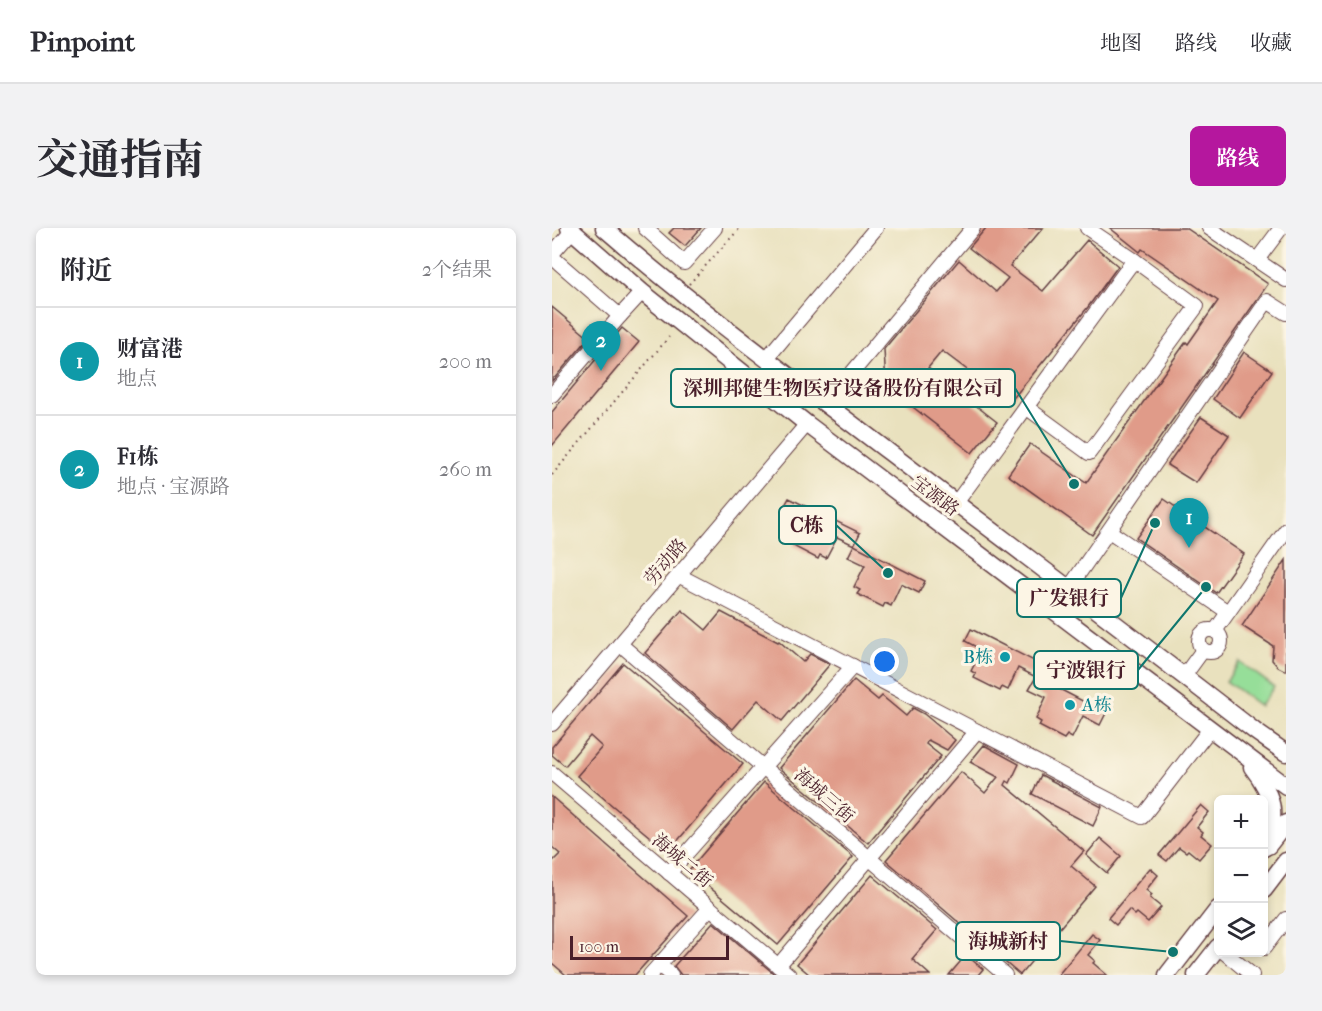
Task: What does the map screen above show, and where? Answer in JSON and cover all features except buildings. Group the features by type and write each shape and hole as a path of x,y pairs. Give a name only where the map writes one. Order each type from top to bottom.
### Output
{"main road":[{"name":"宝源路","path":"604,228 642,261 826,404 1286,753"},
{"name":"宝源路","path":"570,229 642,292 807,424 1286,786"},
{"path":"1154,686 1166,687 1173,681 1174,673 1170,666"},
{"path":"1256,732 1286,742"},
{"path":"1241,752 1268,790 1272,803 1273,817 1263,849"},
{"path":"1264,849 1286,823"},
{"path":"1268,884 1286,861"},
{"path":"1268,884 1286,868"},
{"path":"1167,975 1214,914"},
{"path":"1196,975 1214,953"}],"street":[{"path":"645,228 684,263 715,228"},
{"path":"657,239 667,228"},
{"path":"767,358 876,228"},
{"path":"826,404 973,228"},
{"path":"1026,407 1089,453 1197,306 1087,228"},
{"path":"1209,228 1286,280"},
{"path":"1257,261 1281,228"},
{"path":"570,229 552,256 620,316"},
{"path":"956,503 1134,260"},
{"path":"552,395 642,292"},
{"path":"1070,588 1267,301 1286,314"},
{"name":"劳动路","path":"552,724 807,424"},
{"path":"1184,676 1203,650 1210,653 1220,647 1221,640 1215,631 1286,530"},
{"path":"1109,531 1228,612"},
{"path":"678,575 1142,817 1210,729"},
{"name":"海城三街","path":"620,644 1005,975"},
{"path":"669,873 853,666"},
{"path":"783,971 869,858 977,731"},
{"name":"海城二街","path":"552,773 783,971"},
{"path":"671,975 655,970 710,908"},
{"path":"1268,943 1286,919"},
{"path":"1230,957 1252,975"}],"path":[{"path":"682,292 740,228"},
{"path":"552,475 669,337"}],"green space":[{"path":"1240,662 1274,687 1260,706 1226,681"}],"place":[{"name":"F1栋","path":"601,371"},
{"name":"深圳邦健生物医疗设备股份有限公司","path":"1074,484"},
{"name":"广发银行","path":"1155,523"},
{"name":"财富港","path":"1189,548"},
{"name":"C栋","path":"888,573"},
{"name":"宁波银行","path":"1206,587"},
{"name":"B栋","path":"1005,657"},
{"name":"A栋","path":"1070,705"},
{"name":"海城新村","path":"1173,952"}]}
